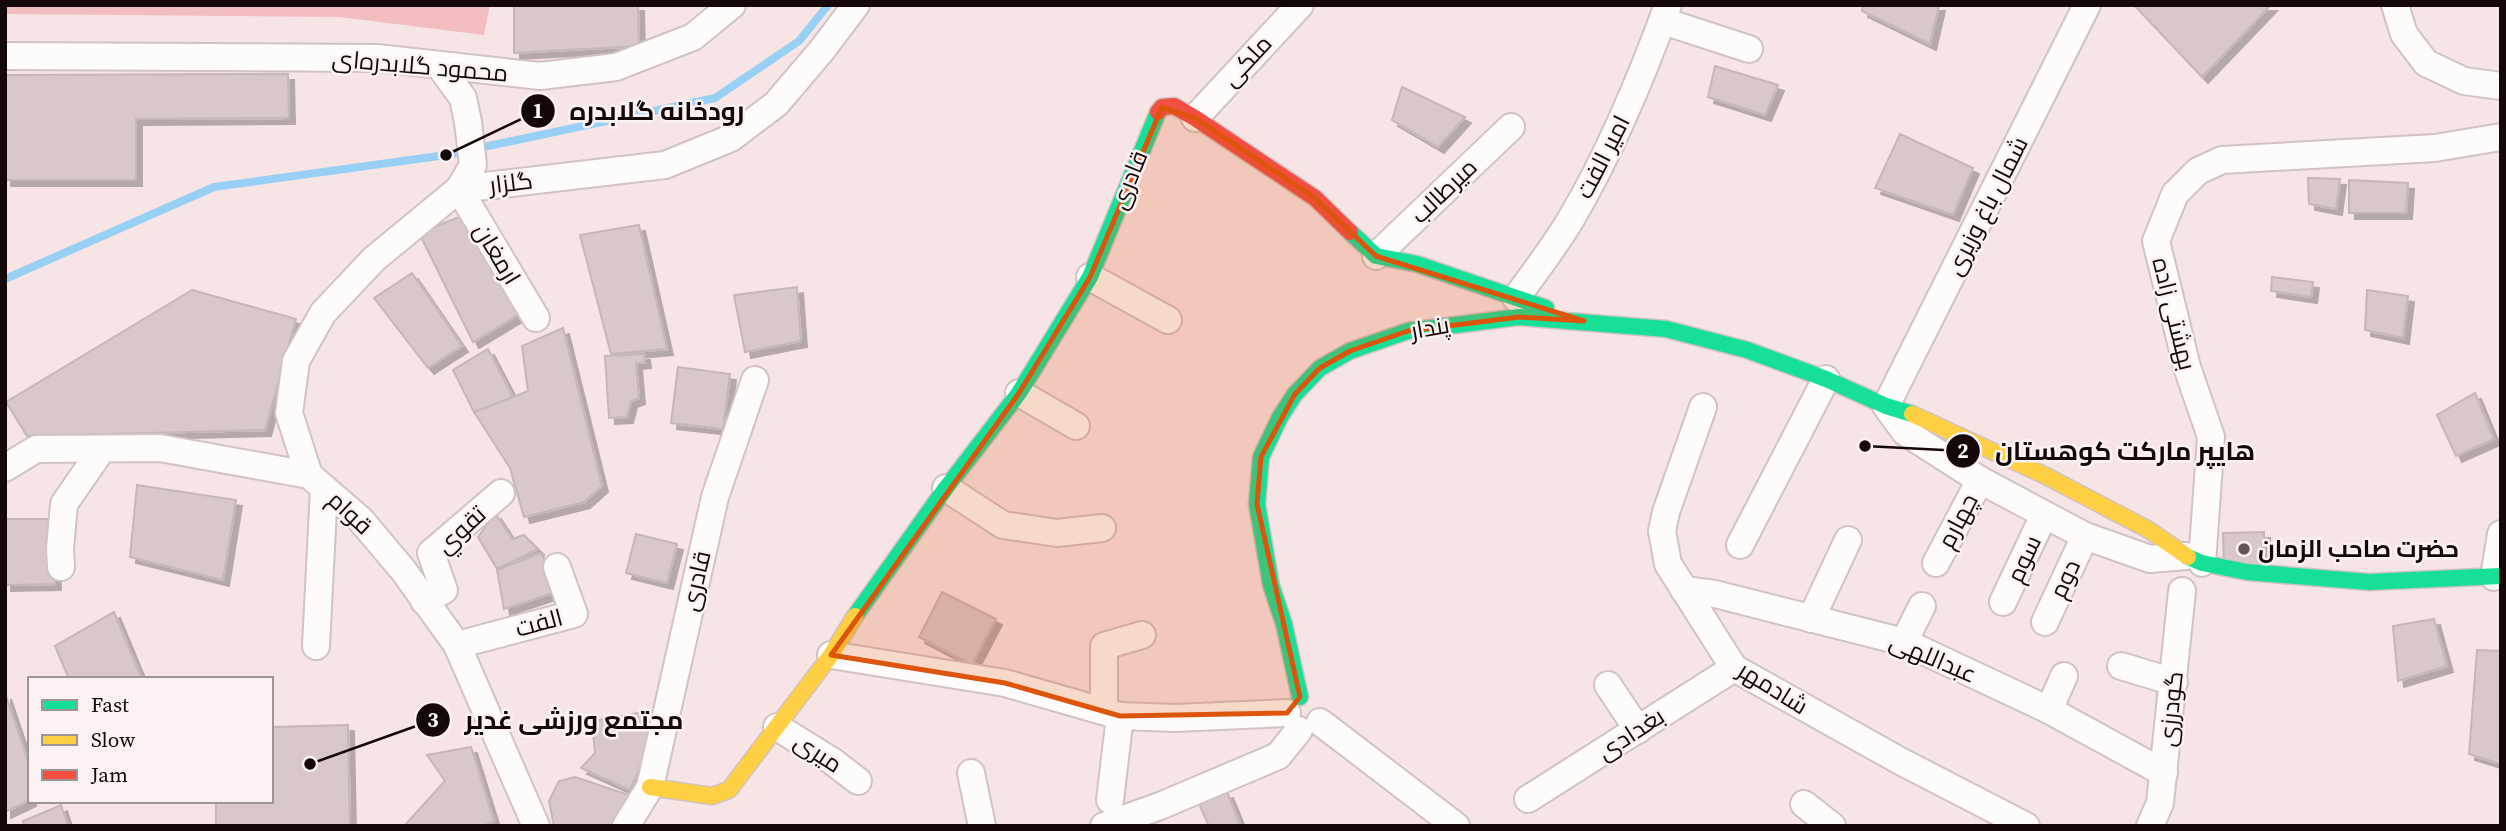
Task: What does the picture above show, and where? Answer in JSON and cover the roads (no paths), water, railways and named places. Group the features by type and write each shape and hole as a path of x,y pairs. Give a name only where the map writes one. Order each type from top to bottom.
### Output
{"street":[{"name":"محمود گلابدره‌ای","path":"5,56 377,58 540,76 616,67 693,37 732,5"},
{"name":"گلزار","path":"317,482 289,413 296,361 323,313 374,259 459,189 666,165 730,138 776,104 856,5"},
{"name":"ملکی","path":"1195,118 1300,5"},
{"name":"شمال باغ وزیری","path":"1886,406 2087,5"},
{"path":"2395,5 2404,34 2426,63 2463,81 2501,86"},
{"path":"1665,13 1749,49"},
{"name":"امیر الفت","path":"1516,298 1570,221 1598,171 1628,112 1665,13"},
{"path":"439,65 463,98 468,122 472,165 459,189"},
{"name":"قادری","path":"650,787 712,796 721,794 729,790 777,727 946,488 1019,393 1090,277 1154,116 1162,107 1174,106 1195,118 1315,198 1376,256"},
{"name":"میرطالب","path":"1376,256 1511,127"},
{"name":"بهشتی زاده","path":"2194,559 2211,437 2187,367 2156,242 2175,194 2199,171 2221,160 2435,148 2501,137"},
{"name":"ارمغان","path":"459,189 536,318"},
{"path":"1376,256 1417,264 1584,321"},
{"path":"1090,277 1168,320"},
{"name":"پندار","path":"1301,716 1284,624 1271,584 1257,504 1261,457 1280,417 1295,394 1320,369 1350,351 1408,331 1519,317 1666,329 1747,350 1826,379 1886,406 1918,416 2150,530 2194,559"},
{"path":"1740,545 1826,379"},
{"name":"قادری","path":"626,826 650,787 715,497 755,380"},
{"path":"1019,393 1076,426"},
{"path":"1886,406 1905,432 1980,480 2085,536 2150,559 2194,559 2247,572 2368,582 2497,577 2501,534"},
{"name":"شادمهر","path":"1703,407 1666,512 1662,531 1668,564 1734,667 1902,762 2026,826"},
{"name":"قوام","path":"5,468 36,449 160,448 317,482 360,519 403,570 457,645 536,826"},
{"path":"61,567 64,503 102,449"},
{"name":"چهارم","path":"1936,563 1980,480"},
{"path":"316,646 317,482"},
{"path":"946,488 1003,524 1057,533 1102,528"},
{"name":"تقوي","path":"424,601 444,590 431,554 501,493"},
{"name":"سوم","path":"2003,602 2045,515"},
{"name":"دوم","path":"2045,622 2085,536"},
{"path":"1811,619 1848,540"},
{"name":"الفت","path":"457,645 573,614 557,567"},
{"name":"عبداللهی","path":"1684,590 1714,594 1904,642 2049,710 2164,774"},
{"name":"گودرزی","path":"2150,826 2160,803 2164,774 2182,591"},
{"path":"1904,642 1922,606"},
{"path":"1110,800 1112,713 1104,646 1142,635"},
{"path":"831,654 1005,683 1112,713 1175,718 1301,716 1445,823"},
{"path":"2120,666 2174,681"},
{"name":"بغدادی","path":"1528,799 1734,667"},
{"path":"2049,710 2064,676"},
{"path":"1608,685 1638,730"},
{"path":"1104,826 1160,806 1278,756 1301,716"},
{"name":"میری","path":"777,727 858,780"},
{"path":"971,773 982,826"},
{"path":"1804,804 1832,826"}],"waterway":[{"path":"5,279 214,187 446,155 715,98 799,41 828,5"}],"place":[{"name":"رودخانه گلابدره","path":"446,155"},
{"name":"هایپر مارکت کوهستان","path":"1865,446"},
{"name":"حضرت صاحب الزمان","path":"2244,549"},
{"name":"مجتمع ورزشی غدیر","path":"310,764"}]}
